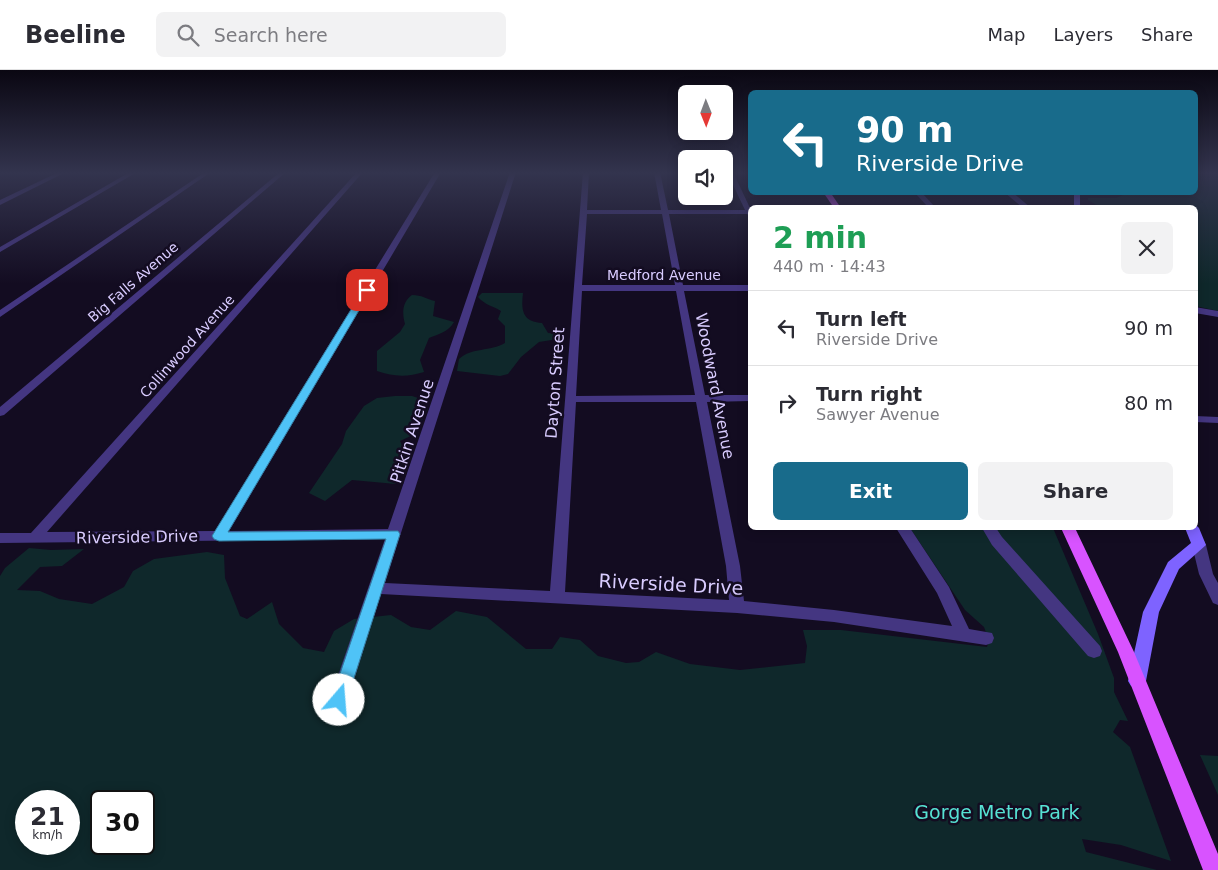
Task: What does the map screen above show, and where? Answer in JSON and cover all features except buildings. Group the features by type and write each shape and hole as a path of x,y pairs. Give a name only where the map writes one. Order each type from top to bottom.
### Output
{"main road":[{"path":"1069,530 1114,626 1214,870"},
{"path":"1137,681 1151,612 1173,566 1199,545 1193,530"}],"street":[{"path":"0,250 70,209"},
{"path":"0,314 153,209"},
{"name":"Big Falls Avenue","path":"0,413 239,209"},
{"name":"Collinwood Avenue","path":"34,538 327,209"},
{"path":"219,536 416,209"},
{"name":"Pitkin Avenue","path":"339,700 501,209"},
{"path":"584,212 748,213"},
{"name":"Dayton Street","path":"557,597 584,212"},
{"name":"Woodward Avenue","path":"664,212 733,566 738,607"},
{"name":"Medford Avenue","path":"578,288 748,288"},
{"path":"1198,311 1218,314"},
{"path":"571,399 748,398"},
{"path":"1198,419 1218,420"},
{"path":"904,530 944,591 963,634"},
{"path":"990,530 1094,651"},
{"name":"Riverside Drive","path":"0,538 394,534"},
{"path":"1199,545 1206,574 1218,600"},
{"name":"Riverside Drive","path":"376,588 738,607 834,616 986,638"}],"green space":[{"path":"1198,209 1218,209 1218,311 1198,307"},
{"path":"482,293 523,293 522,305 527,318 542,323 548,333 564,334 564,338 539,342 521,357 508,374 500,376 457,371 459,359 464,355 505,343 505,326 498,319 501,311 481,300 478,297"},
{"path":"412,295 435,301 433,316 454,322 440,334 429,338 420,360 424,372 401,376 377,371 377,351 400,332 405,324 403,312 406,301"},
{"path":"412,396 427,401 428,409 415,434 400,441 408,457 396,484 352,480 325,501 309,493 342,444 346,431 364,406 377,398"},
{"name":"Gorge Metro Park","path":"911,530 1054,530 1098,634 1114,678 1114,692 1128,721 1120,720 1113,732 1130,747 1171,861 1121,845 1082,839 1086,852 1157,870 0,870 0,576 5,568 29,548 51,550 84,549 62,566 40,567 17,590 40,591 59,599 92,604 124,587 133,571 154,559 207,552 224,555 225,578 240,616 247,619 272,602 279,624 303,648 324,652 334,631 354,619 391,615 411,627 430,630 456,611 487,617 526,649 552,649 560,637 580,640 598,656 626,663 639,662 656,652 690,664 740,670 805,663 807,646 803,630 841,630 987,647 989,641 984,627 965,610"},
{"path":"1200,755 1218,756 1218,795"}],"route":[{"path":"339,700 394,534 278,537 219,536 367,290"}]}
